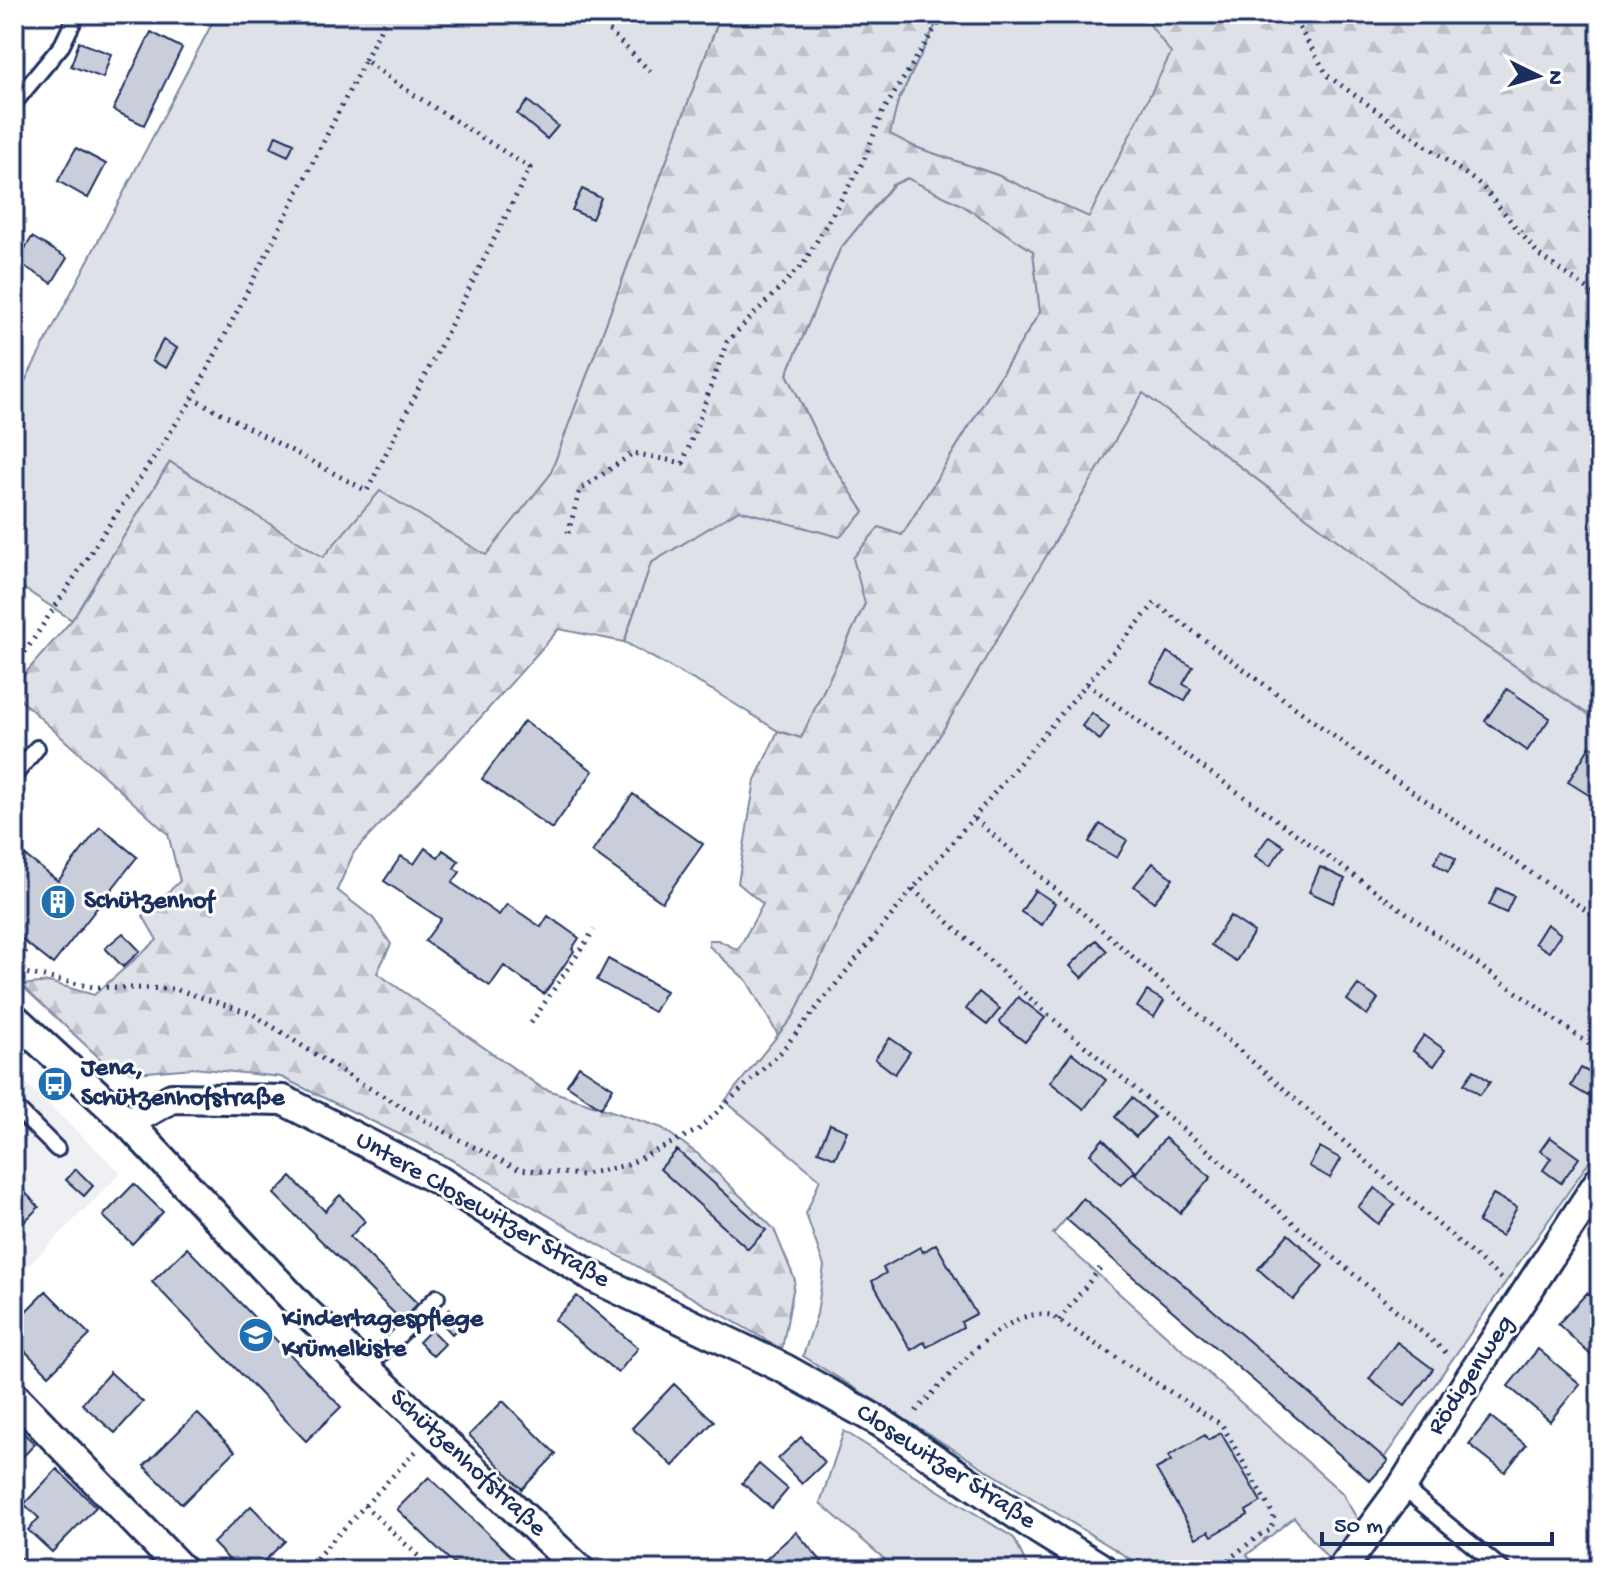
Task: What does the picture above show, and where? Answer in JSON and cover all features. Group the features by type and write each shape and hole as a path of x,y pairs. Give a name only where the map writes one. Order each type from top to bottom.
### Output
{"street":[{"name":"Schützenhofstraße","path":"14,1018 128,1123 303,1309 580,1570"},
{"name":"Untere Closewitzer Straße","path":"128,1123 172,1098 283,1100 440,1181 595,1278 785,1369"},
{"name":"Rödigenweg","path":"1341,1570 1402,1487 1600,1180"},
{"name":"Closewitzer Straße","path":"785,1369 895,1432 1104,1570"},
{"path":"14,1396 182,1570"}],"lane":[{"path":"14,103 62,45 77,14"},
{"path":"14,776 37,748"},
{"path":"14,1106 57,1149"},
{"path":"366,1369 437,1297"},
{"path":"1402,1487 1503,1570"}],"path":[{"path":"14,664 23,655 193,398 388,14"},
{"path":"592,14 654,75"},
{"path":"568,533 580,490 633,453 683,463 727,342 804,263 864,160 882,113 944,14"},
{"path":"1291,14 1328,76 1481,185 1539,255 1600,298"},
{"path":"193,398 367,491 530,168 365,60"},
{"path":"14,976 20,972 93,987 175,989 253,1014 352,1078 452,1136 518,1169 581,1175 627,1165 698,1130 780,1053 913,889 1155,603 1355,752 1600,920"},
{"path":"1087,684 1600,1052"},
{"path":"975,819 1522,1298"},
{"path":"913,889 1046,1013 1472,1375"},
{"path":"531,1023 594,930"},
{"path":"14,976 29,945"},
{"path":"1059,1320 1101,1267"},
{"path":"895,1432 988,1337 1028,1314 1040,1312 1059,1320 1222,1425 1274,1516 1271,1530 1215,1570"},
{"path":"305,1570 433,1433"},
{"path":"364,1505 433,1570"}],"shaded area":[{"path":"14,1072 121,1173 14,1280"}],"green space":[{"path":"217,14 721,14 550,475 486,556 380,492 323,558 170,462 72,620 14,582 14,402"},
{"path":"721,14 941,14 898,101 890,134 915,147 997,175 1089,217 1171,53 1142,14 1194,14 1197,18 1201,14 1600,14 1600,722 1420,603 1143,393 870,853 794,1015 778,1035 747,981 709,946 709,940 718,940 738,950 763,904 738,883 755,780 778,731 801,738 865,604 853,558 879,527 902,535 1040,312 1033,251 962,205 907,178 892,185 840,249 787,374 827,456 864,512 840,537 739,510 651,563 624,642 559,629 354,852 337,890 373,918 391,944 377,973 542,1088 662,1128 698,1154 774,1229 795,1280 782,1349 446,1157 281,1077 193,1068 136,1073 106,1064 21,985 49,982 94,995 157,940 143,916 180,881 168,834 14,694 14,686 72,620 170,462 323,557 380,491 486,555 550,475"},
{"path":"941,14 1142,14 1172,53 1089,218 997,175 915,147 889,134 898,101"},
{"path":"908,178 962,205 1033,251 1040,312 902,535 801,738 778,731 714,691 624,642 651,563 739,510 839,537 864,512 827,456 787,374 840,249 893,185"},
{"path":"1143,392 1420,603 1600,722 1600,1146 1384,1458 1083,1199 1053,1234 1342,1493 1362,1527 1333,1565 1294,1517 1247,1555 1258,1570 1148,1570 803,1356 817,1314 824,1266 806,1214 820,1179 725,1101 794,1015 870,853"},
{"path":"844,1431 1014,1538 1029,1570 897,1570 820,1503"}],"building":[{"path":"151,32 182,48 144,125 113,110"},
{"path":"79,42 111,54 103,78 71,66"},
{"path":"528,101 558,126 547,139 517,114"},
{"path":"276,135 294,143 288,156 271,148"},
{"path":"76,148 106,164 88,198 58,181"},
{"path":"582,189 601,198 592,219 572,210"},
{"path":"32,237 67,258 52,283 17,262"},
{"path":"163,340 177,348 166,368 152,361"},
{"path":"1167,652 1193,667 1183,684 1191,689 1185,701 1151,682"},
{"path":"1507,689 1550,718 1527,751 1485,721"},
{"path":"1092,713 1109,727 1100,740 1082,726"},
{"path":"524,721 593,771 552,829 482,779"},
{"path":"1590,746 1600,751 1600,802 1568,782"},
{"path":"633,794 703,844 662,902 592,852"},
{"path":"1100,824 1127,840 1117,858 1089,842"},
{"name":"Schützenhof","path":"100,827 137,857 53,964 15,934 20,927 14,922 14,847 58,881"},
{"path":"1269,836 1284,846 1270,866 1255,856"},
{"path":"425,848 438,857 443,850 459,861 454,868 460,872 452,883 499,915 507,904 541,927 548,916 579,938 572,949 574,951 544,994 504,966 490,986 425,941 441,919 384,881 401,856 414,864"},
{"path":"1441,850 1456,859 1448,872 1434,863"},
{"path":"1153,863 1173,879 1154,902 1134,886"},
{"path":"1320,867 1345,879 1333,903 1309,892"},
{"path":"1497,888 1514,896 1506,913 1489,905"},
{"path":"1035,890 1055,903 1042,925 1021,912"},
{"path":"1230,916 1254,932 1236,961 1211,945"},
{"path":"1547,924 1561,934 1549,952 1535,943"},
{"path":"123,933 140,951 123,967 105,948"},
{"path":"1096,940 1107,951 1082,978 1070,966"},
{"path":"608,959 666,991 654,1012 597,980"},
{"path":"1358,985 1378,999 1367,1015 1347,1000"},
{"path":"1147,991 1164,1001 1154,1017 1137,1007"},
{"path":"979,992 1000,1009 987,1025 966,1009"},
{"path":"1018,997 1045,1018 1025,1042 999,1022"},
{"path":"1424,1035 1445,1050 1434,1066 1413,1051"},
{"path":"890,1038 910,1052 895,1074 875,1059"},
{"path":"1072,1053 1106,1080 1084,1109 1050,1082"},
{"path":"579,1066 613,1088 601,1108 567,1085"},
{"path":"1581,1068 1598,1077 1588,1096 1571,1086"},
{"path":"1474,1070 1490,1082 1480,1095 1464,1084"},
{"path":"1132,1098 1154,1117 1136,1137 1115,1117"},
{"path":"830,1124 847,1131 835,1158 818,1151"},
{"path":"1550,1137 1579,1158 1561,1183 1543,1170 1551,1158 1540,1151"},
{"path":"1165,1138 1211,1177 1180,1213 1135,1174"},
{"path":"1103,1139 1135,1171 1121,1185 1090,1154"},
{"path":"1320,1147 1341,1159 1330,1178 1309,1166"},
{"path":"677,1150 766,1230 748,1249 660,1169"},
{"path":"76,1169 93,1186 84,1196 66,1180"},
{"path":"291,1177 325,1211 340,1195 365,1221 350,1237 419,1305 402,1321 274,1194"},
{"path":"14,1181 39,1207 14,1232"},
{"path":"134,1184 163,1212 132,1244 103,1216"},
{"path":"1375,1188 1395,1205 1378,1224 1358,1207"},
{"path":"1493,1194 1517,1207 1502,1236 1478,1222"},
{"path":"1083,1198 1388,1461 1370,1481 1066,1219"},
{"path":"1288,1234 1323,1266 1293,1300 1258,1269"},
{"path":"936,1244 976,1314 961,1322 963,1327 927,1347 924,1342 911,1350 872,1281 886,1273 883,1268 920,1247 923,1252"},
{"path":"187,1248 341,1407 306,1441 152,1282"},
{"path":"46,1291 90,1335 49,1375 14,1340 14,1323"},
{"path":"1587,1293 1600,1306 1600,1364 1558,1324"},
{"path":"577,1296 638,1348 618,1373 554,1320"},
{"path":"450,1309 464,1322 452,1334 439,1320"},
{"path":"431,1330 445,1344 433,1356 419,1342"},
{"path":"1397,1342 1433,1369 1405,1406 1369,1379"},
{"path":"1538,1349 1580,1384 1550,1421 1508,1386"},
{"path":"110,1372 143,1402 115,1433 82,1404"},
{"path":"674,1384 714,1421 673,1466 632,1428"},
{"path":"503,1401 556,1454 522,1489 469,1435"},
{"path":"197,1413 235,1451 182,1504 144,1466"},
{"path":"1491,1417 1526,1445 1505,1472 1469,1444"},
{"path":"14,1424 35,1444 14,1466"},
{"path":"1221,1433 1261,1502 1246,1511 1248,1515 1212,1536 1209,1531 1196,1538 1156,1469 1171,1461 1168,1456 1205,1435 1208,1440"},
{"path":"801,1437 825,1462 802,1484 778,1459"},
{"path":"759,1464 788,1489 772,1508 742,1483"},
{"path":"57,1469 96,1507 52,1552 28,1530 39,1518 24,1504"},
{"path":"429,1477 526,1570 460,1570 397,1509"},
{"path":"251,1506 285,1541 255,1570 239,1570 213,1543"},
{"path":"796,1532 824,1564 817,1570 774,1570 765,1560"},
{"path":"19,1556 34,1570 14,1570 14,1561"}],"place":[{"name":"Schützenhof","path":"58,902"},
{"name":"Jena, Schützenhofstraße","path":"55,1084"},
{"name":"Kindertagespflege Krümelkiste","path":"256,1335"}]}
